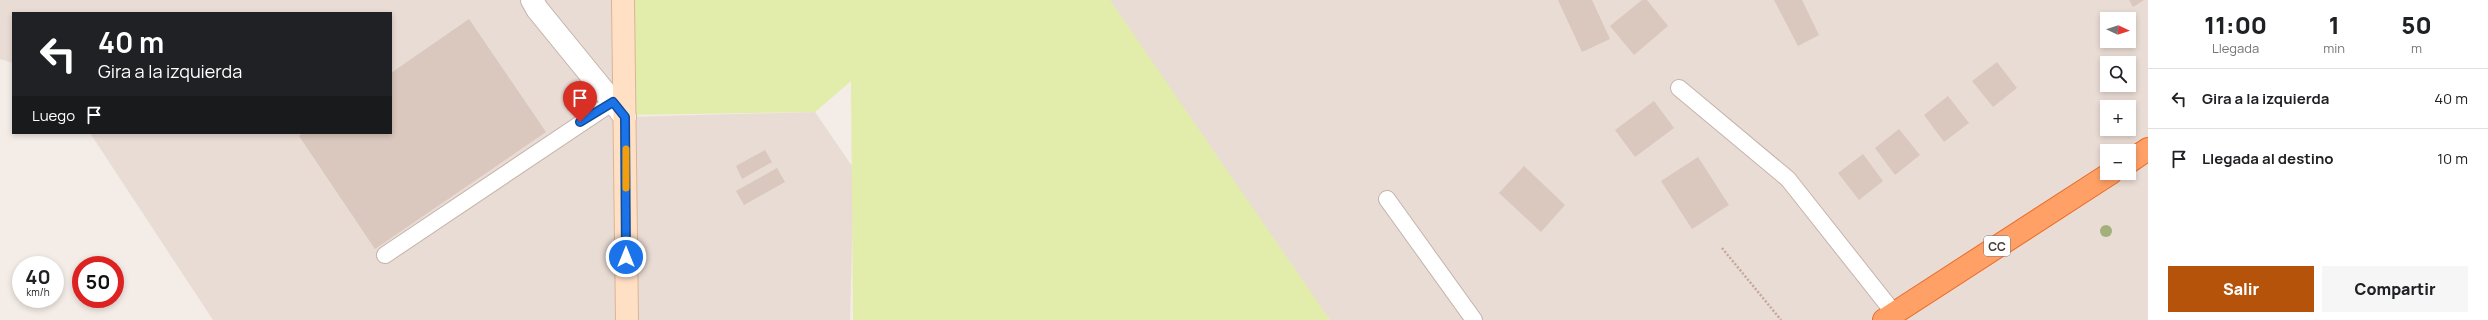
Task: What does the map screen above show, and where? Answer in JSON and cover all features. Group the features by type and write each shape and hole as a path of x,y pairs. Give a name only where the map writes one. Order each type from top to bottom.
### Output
{"highway":[{"path":"2136,157 2148,149"},
{"name":"CC","path":"1889,317 2100,180"}],"main road":[{"path":"623,0 619,109 627,320"}],"street":[{"path":"532,0 537,9 619,109"}],"lane":[{"path":"1679,88 1788,179 1889,317"},
{"path":"385,255 619,109"},
{"path":"1387,199 1474,320"}],"path":[{"path":"1722,248 1781,320"}],"shaded area":[{"path":"0,0 623,0 625,117 815,112 854,169 850,320 213,320 91,134 392,134 392,12 12,12 12,63 0,59"},
{"path":"1087,0 2148,0 2148,320 1330,320"}],"green space":[{"path":"626,0 1110,0 1330,320 853,320 851,81 815,112 628,115"}],"building":[{"path":"1558,0 1592,0 1610,39 1582,52"},
{"path":"1642,0 1647,0 1668,26 1634,55 1610,26"},
{"path":"1774,0 1802,0 1819,35 1798,46"},
{"path":"2129,0 2144,0 2133,7"},
{"path":"469,19 546,132 375,249 299,136 302,134 392,134 392,72"},
{"path":"1997,62 2017,88 1993,107 1972,81"},
{"path":"1948,96 1969,123 1944,142 1924,115"},
{"path":"1654,101 1674,128 1635,157 1615,130"},
{"path":"1899,129 1920,155 1895,175 1875,148"},
{"path":"765,150 772,162 742,179 736,166"},
{"path":"1863,154 1883,181 1859,200 1838,173"},
{"path":"1698,157 1729,205 1692,229 1661,181"},
{"path":"1524,166 1565,205 1541,232 1499,193"},
{"path":"777,168 785,182 744,205 736,191"}],"slow traffic":[{"path":"626,149 626,188"}],"route":[{"path":"580,122 613,102 625,117 626,257"}]}
